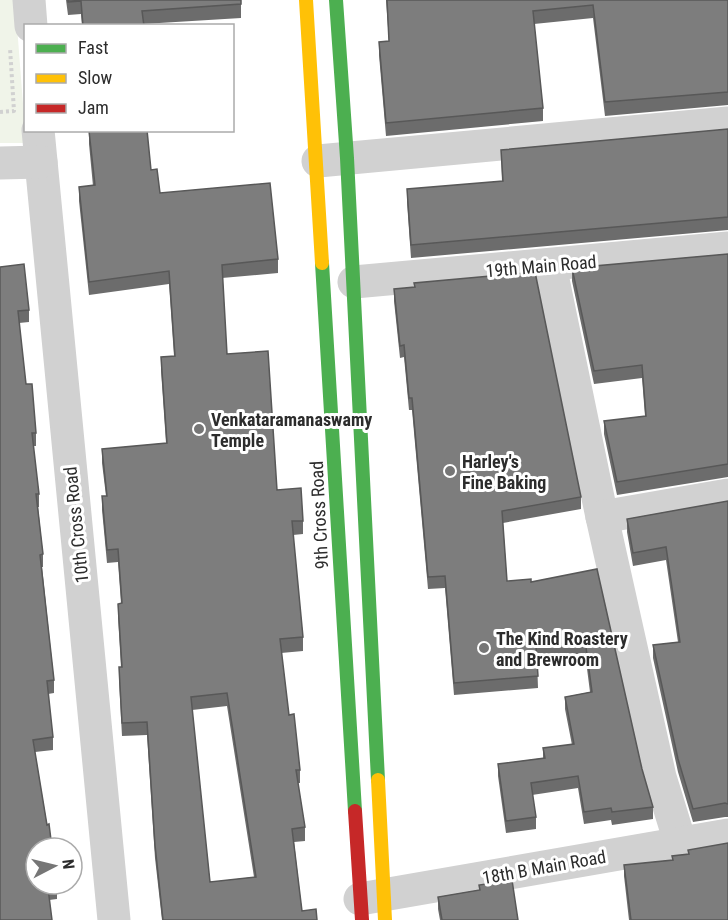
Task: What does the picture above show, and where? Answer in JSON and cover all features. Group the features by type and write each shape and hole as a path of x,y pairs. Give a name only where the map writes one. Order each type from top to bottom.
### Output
{"main road":[{"name":"9th Cross Road","path":"306,0 354,282 373,908"},
{"name":"9th Cross Road","path":"336,0 332,160 373,908"}],"street":[{"path":"21,35 29,0"},
{"path":"332,160 728,123"},
{"path":"0,163 39,146"},
{"name":"10th Cross Road","path":"39,146 114,920"},
{"name":"19th Main Road","path":"354,282 728,248"},
{"path":"550,265 602,517 660,777 680,842"},
{"path":"602,517 728,495"},
{"name":"18th B Main Road","path":"373,908 680,842 728,835"}],"path":[{"path":"0,112 14,111 21,35"}],"shaded area":[{"path":"0,0 15,0 26,143 0,143"}],"building":[{"path":"68,0 241,0 241,4 142,11 144,24 83,24 81,1 68,2"},
{"path":"387,0 728,0 728,92 605,102 593,5 533,11 543,108 386,123 379,42 389,41"},
{"path":"728,129 728,217 411,245 407,189 503,181 501,150"},
{"path":"89,132 147,132 151,170 157,169 160,193 270,183 278,259 222,265 227,354 268,351 277,490 301,488 303,521 292,521 303,637 280,639 289,715 294,714 300,770 296,770 305,827 292,829 302,911 316,909 317,920 163,920 155,845 147,722 122,723 119,667 122,667 118,604 122,603 118,549 107,550 102,496 107,496 102,449 167,443 161,357 175,356 169,271 89,282 79,187 95,185","holes":["227,693 256,877 210,882 191,697"]},
{"path":"728,254 728,464 617,482 604,421 646,416 642,365 594,371 572,268"},
{"path":"24,264 29,310 18,311 26,384 32,384 36,433 32,433 43,554 40,555 54,680 47,681 53,737 33,740 50,836 24,836 24,896 49,896 52,920 0,920 0,267"},
{"path":"535,272 581,497 502,511 507,581 531,579 531,582 597,569 642,769 653,807 612,812 611,808 584,812 578,776 531,783 536,817 506,821 498,764 545,758 543,748 574,744 565,697 592,692 585,640 536,647 538,676 454,683 445,576 428,577 412,398 409,398 404,345 400,346 394,289 415,287 414,283"},
{"path":"728,501 728,804 693,809 678,759 653,645 680,642 666,547 633,553 627,519"},
{"path":"728,843 728,920 631,920 624,865 673,860 672,856 689,854 688,850"},
{"path":"512,880 518,920 442,920 438,897 480,890 479,885"}],"traffic: fast":[{"path":"336,0 347,158 378,780"},
{"path":"322,263 355,811"}],"traffic: slow":[{"path":"306,0 322,263"},
{"path":"378,780 385,920"}],"traffic: jam":[{"path":"355,811 362,920"}],"place":[{"name":"Venkataramanaswamy Temple","path":"199,429"},
{"name":"Harley's Fine Baking","path":"450,471"},
{"name":"The Kind Roastery and Brewroom","path":"484,648"}]}
